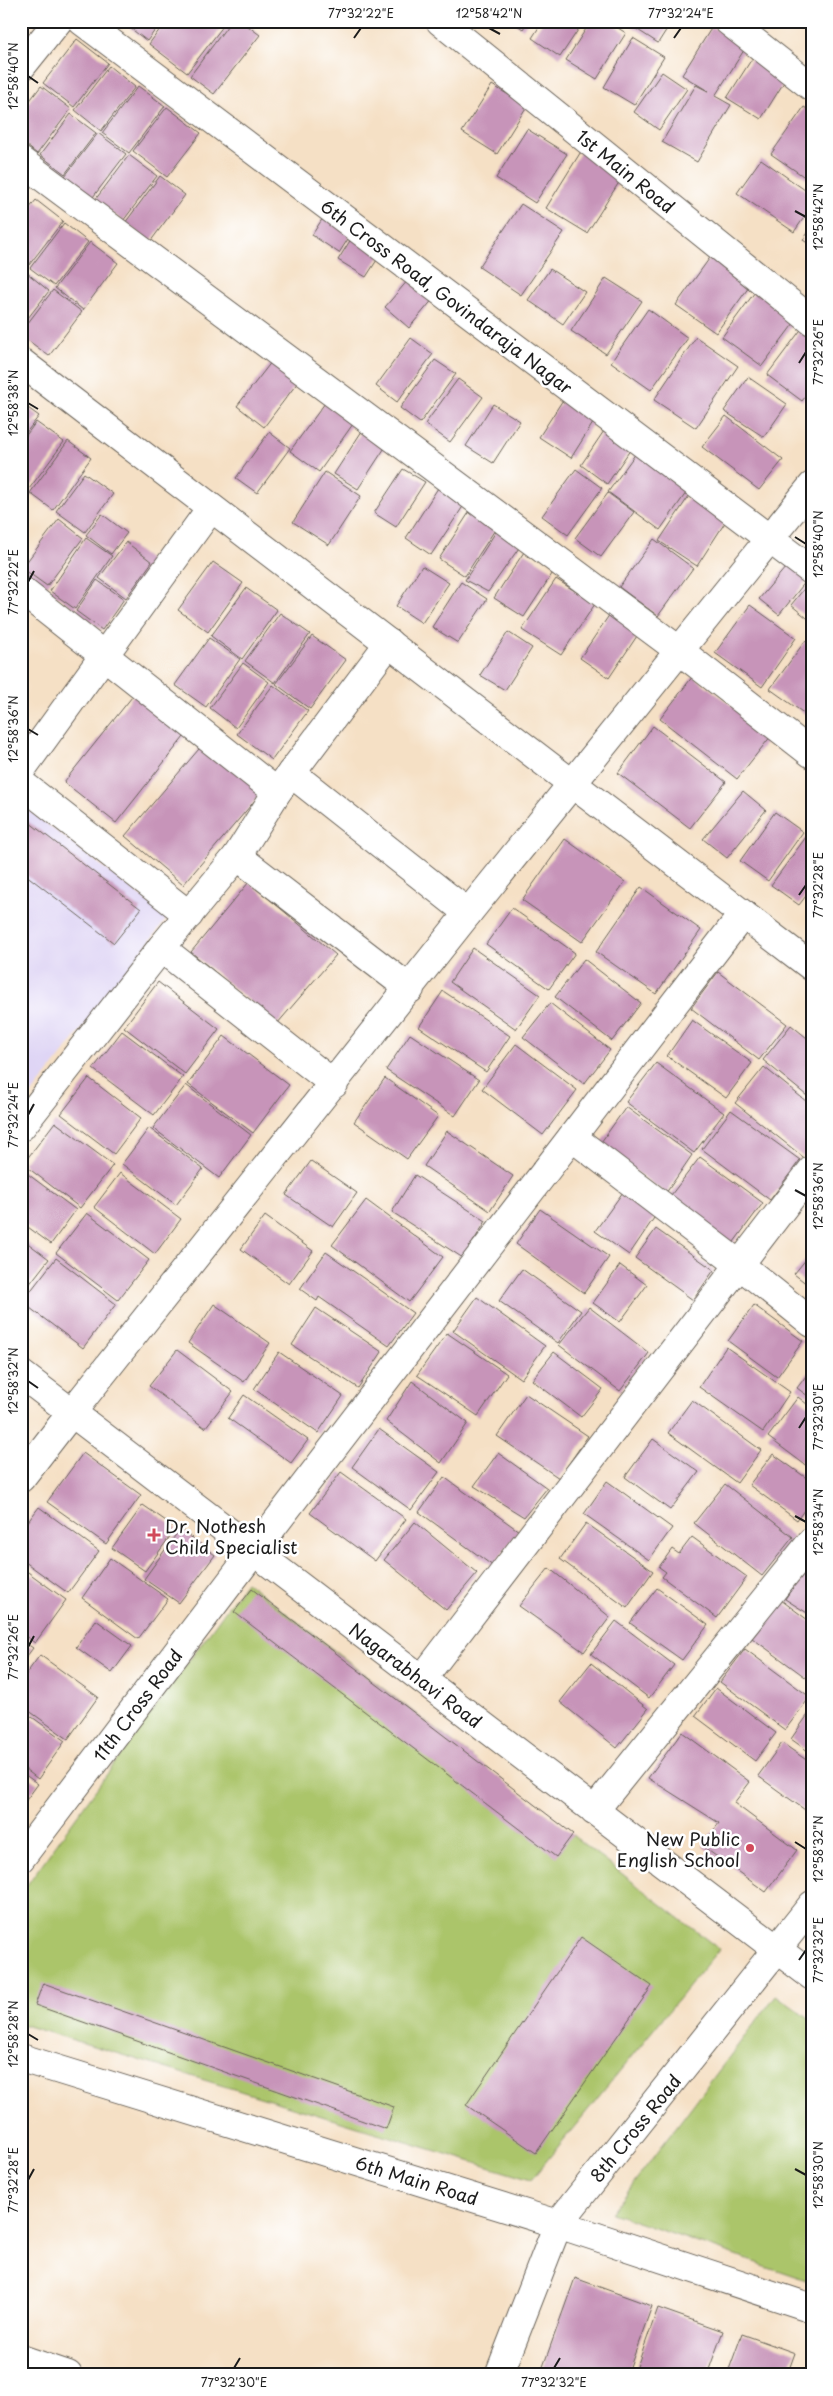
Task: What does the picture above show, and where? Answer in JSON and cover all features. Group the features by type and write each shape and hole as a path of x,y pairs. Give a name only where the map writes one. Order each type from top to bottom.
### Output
{"street":[{"path":"21,67 58,21"},
{"name":"6th Cross Road, Govindaraja Nagar","path":"82,21 812,572"},
{"name":"1st Main Road","path":"440,21 812,321"},
{"path":"728,21 812,87"},
{"path":"21,161 680,652 812,754"},
{"path":"21,362 812,967"},
{"path":"21,1478 410,989 468,913 574,785 812,486"},
{"path":"21,770 211,508"},
{"path":"21,590 106,655 468,913"},
{"path":"21,1127 161,948 237,856 284,783 389,643"},
{"path":"21,784 189,915"},
{"path":"237,856 410,989"},
{"name":"11th Cross Road","path":"21,1858 743,914"},
{"path":"161,948 334,1084"},
{"path":"572,1137 740,1264 812,1323"},
{"path":"422,1679 812,1170"},
{"name":"Nagarabhavi Road","path":"21,1374 812,1976"},
{"path":"594,1811 812,1541"},
{"name":"8th Cross Road","path":"499,2375 558,2224 812,1905"},
{"name":"6th Main Road","path":"21,2058 558,2224 812,2308"},
{"path":"21,2359 68,2375"}],"shaded area":[{"path":"21,804 168,917 21,1108"}],"green space":[{"path":"246,1582 719,1949 531,2180 21,2024 21,1893"},
{"path":"776,1995 812,2021 812,2282 611,2213"}],"building":[{"path":"121,21 162,21 147,41"},
{"path":"166,21 227,21 187,73 149,44"},
{"path":"231,21 241,21 260,35 214,94 190,76"},
{"path":"511,21 528,21 523,29"},
{"path":"543,21 584,21 560,57 532,38"},
{"path":"591,21 607,21 626,33 597,79 566,60"},
{"path":"624,21 672,21 658,43"},
{"path":"712,27 746,47 715,96 731,105 697,162 662,142 696,85 708,91 682,75"},
{"path":"633,38 664,57 634,105 604,87"},
{"path":"77,39 108,63 74,107 43,83"},
{"path":"753,57 786,79 761,119 727,98"},
{"path":"109,66 135,87 101,131 75,110"},
{"path":"662,72 687,89 659,130 634,112"},
{"path":"492,85 527,106 497,154 462,132"},
{"path":"41,86 71,109 37,154 21,141 21,112"},
{"path":"138,86 165,106 129,153 102,133"},
{"path":"167,107 201,133 167,177 133,151"},
{"path":"804,107 812,112 812,182 771,154"},
{"path":"71,114 96,133 65,174 40,155"},
{"path":"527,129 567,154 535,203 496,178"},
{"path":"98,133 126,154 93,197 65,176"},
{"path":"582,150 623,176 587,233 546,208"},
{"path":"129,155 157,176 123,221 95,200"},
{"path":"761,159 812,195 812,206 794,232 737,193"},
{"path":"160,176 185,195 150,242 125,223"},
{"path":"36,200 63,221 29,265 21,260 21,219"},
{"path":"521,204 564,232 521,295 479,267"},
{"path":"328,210 355,228 339,253 312,235"},
{"path":"64,223 88,242 54,286 30,268"},
{"path":"812,227 812,246 803,240"},
{"path":"356,231 384,249 366,277 338,260"},
{"path":"90,242 118,263 83,310 55,288"},
{"path":"719,245 759,273 716,333 676,305"},
{"path":"550,269 585,292 563,324 528,300"},
{"path":"26,272 49,291 21,327 21,278"},
{"path":"415,272 439,292 409,328 385,307"},
{"path":"606,278 642,301 606,354 571,331"},
{"path":"763,281 803,311 762,366 722,337"},
{"path":"53,290 82,312 49,356 21,335 21,332"},
{"path":"648,309 688,338 651,390 611,362"},
{"path":"809,319 812,321 812,388 802,401 767,375"},
{"path":"696,337 738,366 696,428 654,400"},
{"path":"411,338 433,354 397,402 376,386"},
{"path":"435,360 456,374 420,423 400,408"},
{"path":"272,361 298,382 264,427 237,406"},
{"path":"748,377 787,404 764,437 724,411"},
{"path":"458,379 483,397 450,442 425,424"},
{"path":"568,392 600,412 571,458 539,437"},
{"path":"21,403 39,416 21,439"},
{"path":"325,403 353,424 319,472 290,451"},
{"path":"493,404 520,421 493,463 466,446"},
{"path":"726,416 783,460 759,490 702,447"},
{"path":"612,419 639,437 607,484 581,465"},
{"path":"36,422 64,442 29,489 21,483 21,442"},
{"path":"364,428 388,443 358,489 334,474"},
{"path":"269,432 290,448 257,493 236,478"},
{"path":"68,441 91,458 53,510 30,493"},
{"path":"639,449 691,486 660,530 608,492"},
{"path":"403,469 425,482 396,527 374,513"},
{"path":"576,469 602,488 568,535 542,516"},
{"path":"325,472 361,496 329,545 293,522"},
{"path":"84,473 113,494 85,532 56,511"},
{"path":"438,488 464,505 431,555 406,538"},
{"path":"21,489 30,496 21,508"},
{"path":"608,493 634,512 601,557 575,538"},
{"path":"689,496 726,521 697,566 659,541"},
{"path":"474,505 500,522 465,576 439,559"},
{"path":"102,514 127,533 111,554 86,535"},
{"path":"59,519 83,538 47,586 22,568"},
{"path":"497,530 521,545 488,592 465,580"},
{"path":"86,538 112,556 75,609 50,591"},
{"path":"654,539 693,568 658,616 619,587"},
{"path":"126,542 152,562 126,598 99,578"},
{"path":"524,552 554,571 524,617 494,598"},
{"path":"791,561 810,576 779,615 759,599"},
{"path":"213,562 243,583 208,632 178,610"},
{"path":"422,566 449,583 422,623 396,606"},
{"path":"556,579 595,604 561,655 522,630"},
{"path":"812,579 812,622 791,605"},
{"path":"97,580 124,599 102,630 76,611"},
{"path":"461,582 487,599 458,643 432,627"},
{"path":"246,588 277,610 242,659 211,636"},
{"path":"750,605 796,638 762,687 715,653"},
{"path":"612,611 641,630 609,678 580,658"},
{"path":"280,613 310,634 275,683 245,661"},
{"path":"508,632 532,648 505,690 480,675"},
{"path":"312,636 346,660 310,709 276,684"},
{"path":"209,638 240,659 206,707 175,685"},
{"path":"805,641 812,646 812,719 770,689"},
{"path":"243,663 269,682 236,728 210,708"},
{"path":"693,676 771,736 737,779 660,719"},
{"path":"144,682 195,723 116,823 64,782"},
{"path":"273,685 308,711 272,760 237,734"},
{"path":"653,726 726,782 690,828 618,773"},
{"path":"210,736 268,785 183,885 125,836"},
{"path":"743,791 766,810 727,858 703,839"},
{"path":"775,812 803,832 768,881 740,861"},
{"path":"25,819 141,909 114,943 21,871 21,824"},
{"path":"806,837 812,841 812,888 799,905 771,885"},
{"path":"565,839 625,882 582,942 522,900"},
{"path":"249,882 336,955 277,1024 191,952"},
{"path":"641,887 701,930 656,994 596,952"},
{"path":"512,908 575,953 549,989 486,944"},
{"path":"473,948 540,995 516,1029 450,982"},
{"path":"584,959 641,1003 612,1041 555,997"},
{"path":"718,972 787,1024 759,1060 691,1008"},
{"path":"158,982 219,1029 185,1074 124,1027"},
{"path":"443,991 510,1036 486,1072 419,1027"},
{"path":"550,1003 610,1050 584,1084 523,1037"},
{"path":"692,1020 752,1063 726,1098 667,1056"},
{"path":"791,1025 812,1042 812,1100 763,1060"},
{"path":"122,1031 183,1077 154,1115 93,1069"},
{"path":"410,1034 479,1080 455,1116 386,1070"},
{"path":"224,1036 289,1085 253,1133 188,1084"},
{"path":"516,1044 577,1090 543,1135 482,1089"},
{"path":"656,1063 724,1113 694,1153 626,1102"},
{"path":"764,1067 812,1106 812,1154 807,1160 735,1103"},
{"path":"89,1078 141,1118 114,1154 61,1114"},
{"path":"385,1078 438,1116 407,1159 354,1122"},
{"path":"186,1085 251,1135 219,1178 153,1128"},
{"path":"626,1107 692,1155 666,1193 599,1145"},
{"path":"731,1110 800,1160 770,1200 702,1149"},
{"path":"55,1122 113,1165 80,1208 23,1164"},
{"path":"149,1128 203,1169 176,1205 122,1164"},
{"path":"447,1131 513,1176 490,1211 424,1166"},
{"path":"700,1157 763,1203 731,1246 668,1199"},
{"path":"311,1161 357,1193 333,1227 286,1195"},
{"path":"21,1169 76,1210 51,1244 21,1222"},
{"path":"120,1173 181,1219 155,1254 94,1207"},
{"path":"415,1175 486,1221 463,1258 392,1212"},
{"path":"623,1192 656,1215 629,1255 595,1231"},
{"path":"366,1200 443,1257 409,1302 332,1245"},
{"path":"540,1209 609,1257 584,1293 516,1244"},
{"path":"87,1213 149,1260 118,1300 56,1253"},
{"path":"265,1216 313,1251 289,1284 241,1249"},
{"path":"656,1229 714,1270 693,1300 635,1258"},
{"path":"21,1238 49,1259 21,1295"},
{"path":"326,1252 413,1313 389,1346 319,1297 317,1301 300,1289"},
{"path":"812,1252 812,1288 794,1274"},
{"path":"56,1258 116,1304 83,1348 22,1302"},
{"path":"620,1265 647,1285 620,1322 593,1303"},
{"path":"522,1269 581,1311 558,1343 499,1301"},
{"path":"477,1297 545,1346 521,1379 453,1331"},
{"path":"214,1304 270,1343 244,1382 188,1343"},
{"path":"754,1305 803,1341 777,1377 728,1341"},
{"path":"589,1307 649,1353 620,1391 559,1345"},
{"path":"316,1308 382,1352 358,1388 292,1345"},
{"path":"447,1333 507,1374 478,1416 417,1375"},
{"path":"726,1347 790,1392 763,1432 699,1387"},
{"path":"177,1350 233,1392 205,1428 149,1386"},
{"path":"279,1352 343,1396 318,1433 254,1389"},
{"path":"554,1352 603,1389 581,1417 532,1380"},
{"path":"812,1368 812,1399 797,1388"},
{"path":"412,1381 468,1423 441,1463 386,1421"},
{"path":"526,1394 588,1436 559,1478 497,1436"},
{"path":"244,1395 308,1440 291,1463 228,1418"},
{"path":"798,1397 812,1408 812,1470 768,1437"},
{"path":"692,1400 761,1450 737,1483 668,1433"},
{"path":"379,1429 439,1472 411,1510 352,1467"},
{"path":"653,1439 699,1472 670,1510 625,1477"},
{"path":"83,1453 141,1495 106,1544 47,1502"},
{"path":"498,1453 547,1488 524,1517 474,1486"},
{"path":"773,1454 812,1482 812,1499 797,1520 749,1485"},
{"path":"341,1472 406,1519 375,1561 310,1513"},
{"path":"444,1477 519,1531 493,1566 419,1512"},
{"path":"607,1481 672,1528 649,1560 584,1514"},
{"path":"725,1484 793,1537 762,1576 694,1523"},
{"path":"143,1505 176,1528 145,1571 112,1548"},
{"path":"39,1507 99,1551 68,1593 21,1559 21,1531"},
{"path":"415,1522 477,1573 446,1610 384,1560"},
{"path":"586,1523 653,1571 627,1608 560,1559"},
{"path":"180,1529 215,1555 179,1603 144,1579"},
{"path":"692,1537 747,1577 717,1618 662,1577 666,1572 659,1567 672,1549 679,1554"},
{"path":"110,1558 168,1599 138,1639 82,1598"},
{"path":"812,1559 812,1616 785,1599"},
{"path":"21,1567 66,1600 35,1643 21,1633"},
{"path":"549,1568 610,1617 584,1652 519,1606"},
{"path":"657,1588 708,1625 682,1660 630,1623"},
{"path":"252,1589 573,1834 556,1857 234,1612"},
{"path":"781,1600 812,1623 812,1682 752,1638"},
{"path":"96,1620 132,1646 112,1673 76,1647"},
{"path":"616,1621 674,1665 649,1698 591,1654"},
{"path":"21,1640 33,1648 21,1664"},
{"path":"745,1649 810,1697 785,1730 720,1682"},
{"path":"40,1655 98,1697 68,1739 21,1705 21,1681"},
{"path":"591,1663 648,1709 617,1748 560,1702"},
{"path":"716,1688 776,1733 755,1761 695,1716"},
{"path":"21,1709 65,1741 38,1779 21,1766"},
{"path":"812,1709 812,1754 791,1739"},
{"path":"682,1732 750,1782 734,1803 797,1850 766,1892 702,1846 719,1823 648,1778"},
{"path":"782,1743 812,1764 812,1815 758,1776"},
{"path":"21,1772 38,1784 21,1807"},
{"path":"581,1937 652,1986 536,2153 466,2105"},
{"path":"43,1983 394,2107 386,2129 35,2005"},
{"path":"575,2278 652,2306 627,2375 540,2375"},
{"path":"658,2308 723,2331 707,2375 634,2375"},
{"path":"742,2334 795,2353 787,2375 727,2375"}],"place":[{"name":"Dr. Nothesh Child Specialist","path":"154,1535"},
{"name":"New Public English School","path":"750,1848"}]}
